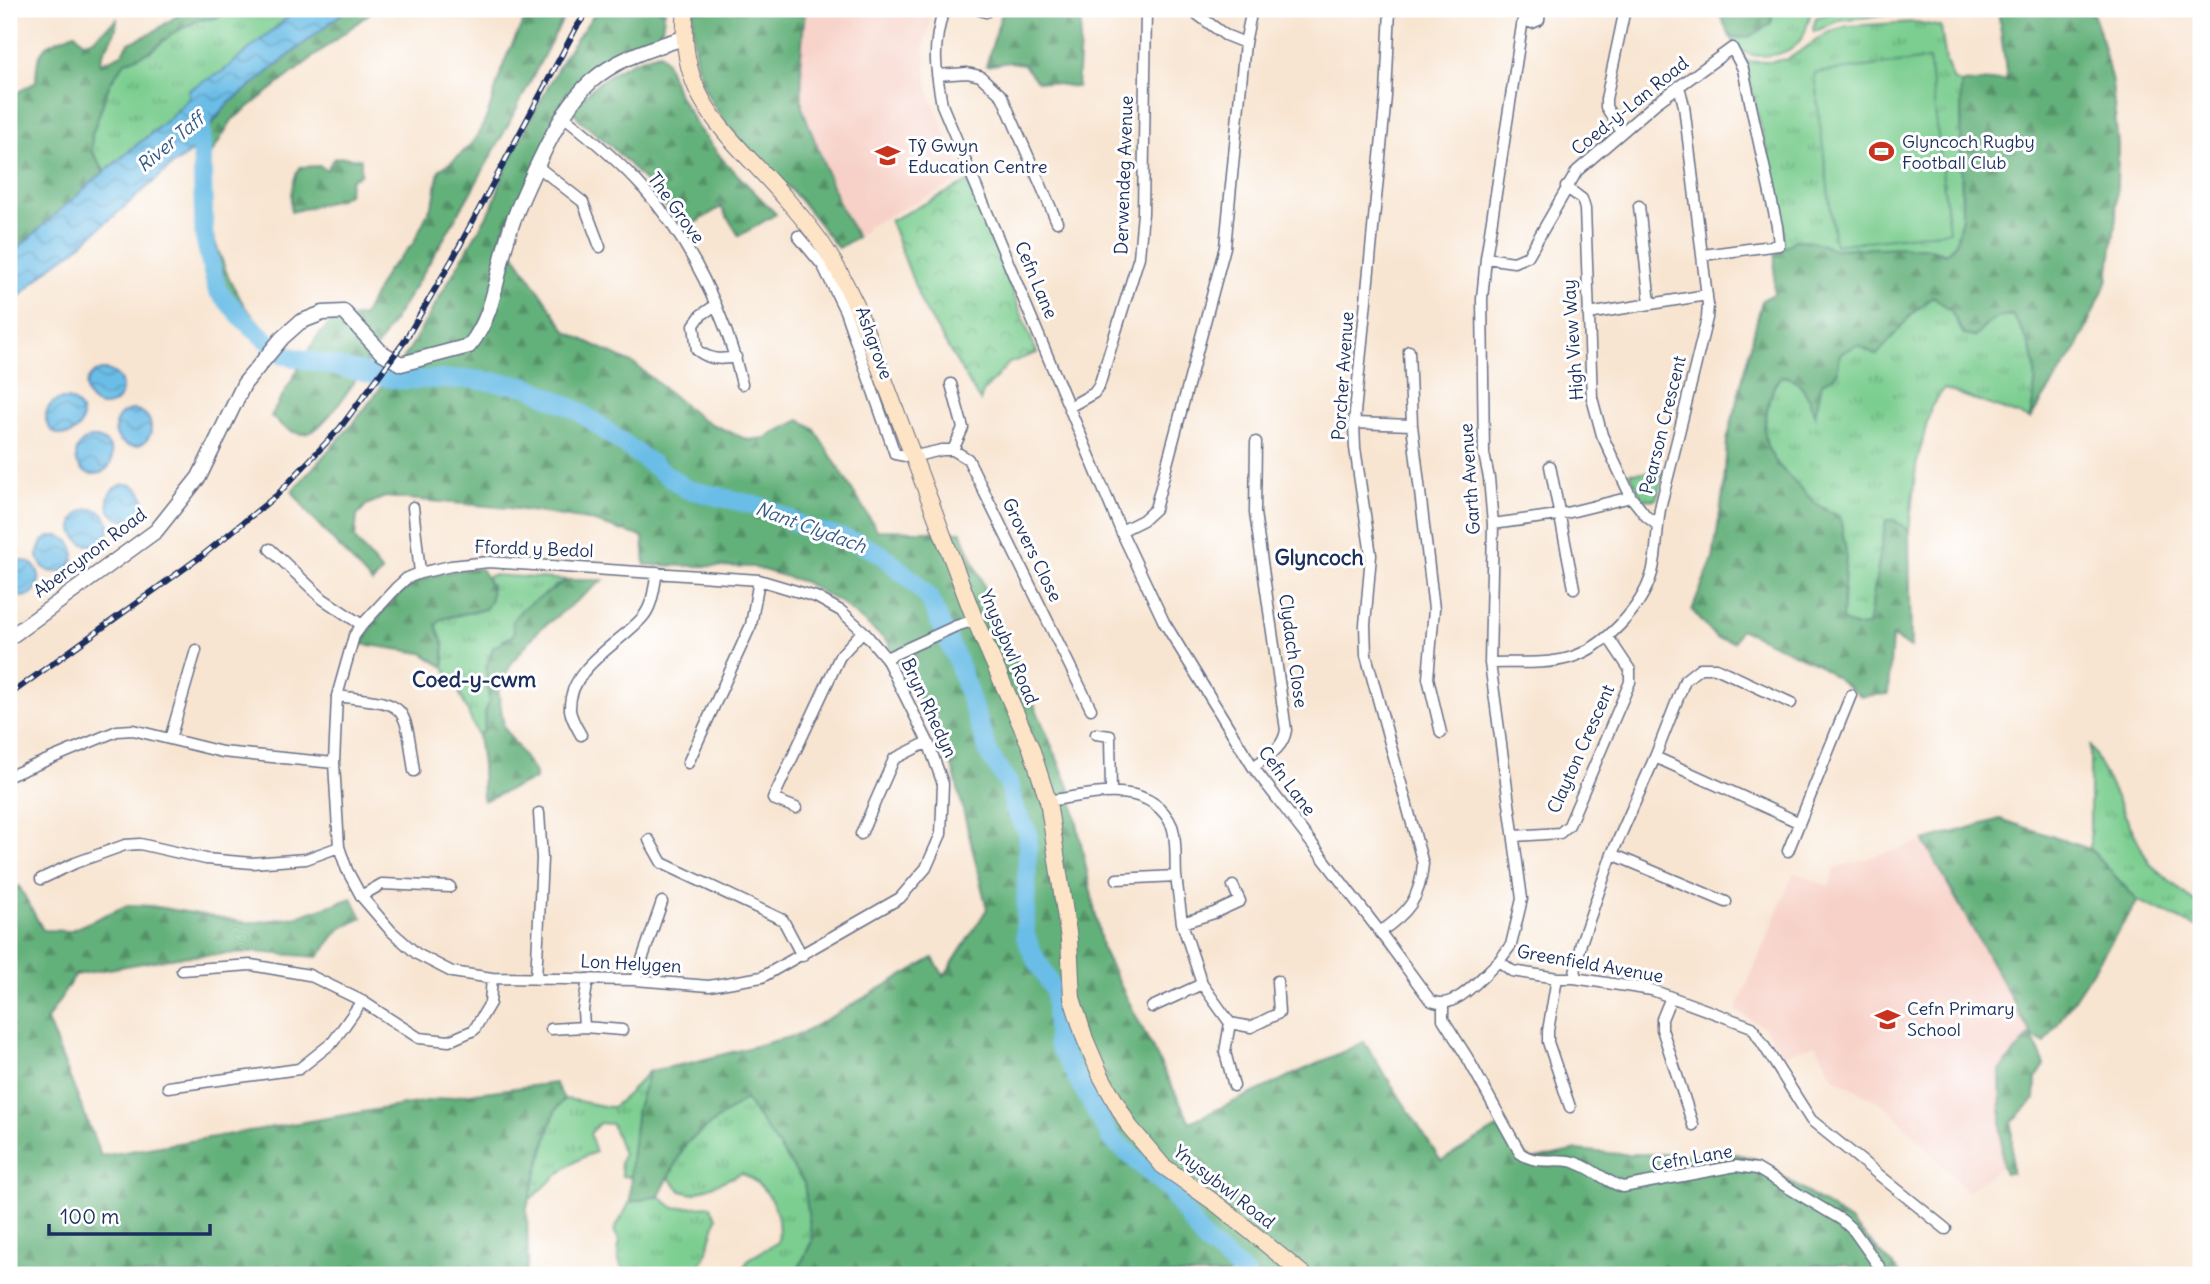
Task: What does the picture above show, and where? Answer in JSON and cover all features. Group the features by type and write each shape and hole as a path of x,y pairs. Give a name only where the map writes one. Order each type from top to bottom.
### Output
{"main road":[{"name":"Ynysybwl Road","path":"686,9 684,38 689,69 704,105 735,145 786,199 831,257 856,306 975,620 1031,748 1048,801 1069,939 1072,998 1085,1039 1101,1076 1129,1126 1163,1166 1218,1205 1304,1275"}],"street":[{"name":"Cefn Lane","path":"944,9 936,35 935,60 943,105 1121,531 1164,622 1253,767 1430,1000 1443,1004 1443,1019 1520,1153 1529,1160 1573,1161 1612,1184 1623,1187 1736,1166 1757,1169 1842,1220 1854,1231 1885,1275"},
{"name":"Derwendeg Avenue","path":"1071,406 1094,393 1099,386 1139,257 1143,213 1146,9"},
{"path":"1190,9 1225,35 1245,44"},
{"path":"1121,531 1143,520 1155,509 1225,247 1245,44 1252,9"},
{"name":"Porcher Avenue","path":"1380,932 1395,922 1415,901 1423,864 1366,654 1364,625 1370,555 1354,423 1386,96 1390,9"},
{"name":"Garth Avenue","path":"1524,14 1532,23 1539,20 1540,9"},
{"path":"1622,132 1606,107 1606,99 1625,9"},
{"name":"Garth Avenue","path":"1499,961 1511,945 1522,899 1490,663 1493,524 1484,454 1482,299 1524,14"},
{"name":"Abercynon Road","path":"9,638 156,531 199,477 244,384 282,338 300,322 329,311 344,312 381,352 401,364 469,346 487,315 511,222 562,116 583,87 602,71 633,54 684,38"},
{"name":"Coed-y-Lan Road","path":"1486,258 1514,262 1528,256 1577,172 1679,86 1732,48 1743,69 1779,245 1703,255"},
{"path":"937,75 967,73 980,76 1002,96 1058,222"},
{"name":"Pearson Crescent","path":"1490,663 1570,658 1608,638 1636,604 1653,570 1657,524 1707,318 1703,255 1679,86"},
{"name":"The Grove","path":"562,116 642,187 673,226 716,305 736,357 742,384"},
{"path":"537,166 583,202 600,247"},
{"name":"High View Way","path":"1566,187 1582,200 1585,209 1592,398 1602,435 1631,497 1646,516 1657,524"},
{"path":"1639,206 1650,303"},
{"name":"Ashgrove","path":"798,236 822,266 845,311 895,454 911,457"},
{"path":"1588,314 1707,295"},
{"path":"716,305 701,315 694,325 697,349 708,358 736,357"},
{"path":"1409,351 1412,425 1434,609 1428,678 1441,733"},
{"path":"911,457 953,450 963,428 951,384"},
{"path":"1354,423 1412,425"},
{"name":"Clydach Close","path":"1253,767 1280,748 1285,740 1286,730 1255,513 1256,442"},
{"name":"Grovers Close","path":"953,450 968,459 1091,709"},
{"path":"1550,466 1574,588"},
{"path":"1493,524 1558,515 1631,497"},
{"path":"413,507 420,573"},
{"path":"270,549 323,599 362,625"},
{"name":"Ffordd y Bedol","path":"361,896 347,870 339,847 334,763 337,696 354,636 407,578 451,566 489,562 759,580 816,597 841,611 886,658"},
{"path":"581,735 570,711 574,688 586,669 644,617 652,601 657,572"},
{"path":"688,763 751,625 759,580"},
{"path":"886,658 906,647 975,620"},
{"path":"796,808 773,799 840,656 863,631"},
{"name":"Clayton Crescent","path":"1514,836 1560,833 1569,825 1630,682 1630,670 1608,638"},
{"path":"170,739 195,650"},
{"name":"Bryn Rhedyn","path":"802,956 900,898 926,868 941,834 943,784 928,742 886,658"},
{"path":"1574,978 1581,943 1612,854 1655,757 1685,680 1700,668 1716,668 1791,704"},
{"path":"1788,850 1851,695"},
{"path":"337,696 388,703 398,707 407,722 414,771"},
{"path":"9,776 117,731 133,730 222,752 334,763"},
{"path":"1096,734 1110,736 1111,791"},
{"path":"861,834 894,759 928,742"},
{"path":"1655,757 1798,822"},
{"path":"1048,801 1111,791 1144,797 1161,811 1172,828 1182,923 1202,984 1230,1023 1226,1052 1234,1086"},
{"path":"536,979 542,859 539,813"},
{"path":"649,840 662,863 782,920 802,956"},
{"path":"41,879 125,845 140,844 206,859 252,863 306,859 339,847"},
{"path":"1612,854 1726,902"},
{"path":"1123,874 1176,876"},
{"path":"361,896 382,884 450,887"},
{"path":"1182,923 1214,914 1240,901 1233,886"},
{"name":"Lon Helygen","path":"361,896 391,931 417,954 452,972 492,978 635,980 709,986 762,977 802,956"},
{"path":"635,980 662,902"},
{"name":"Greenfield Avenue","path":"1443,1004 1455,1000 1499,961 1512,971 1632,986 1671,997 1752,1027 1811,1119 1946,1229"},
{"path":"182,971 251,965 309,975 362,1001 419,1038 449,1041 474,1030 490,1003 492,978"},
{"path":"1557,978 1548,1042 1570,1107"},
{"path":"584,1027 583,1010 588,979"},
{"path":"1230,1023 1251,1027 1279,1013 1277,981"},
{"path":"1155,1001 1202,984"},
{"path":"1671,997 1662,1019 1662,1029 1693,1125"},
{"path":"168,1087 299,1069 333,1042 362,1001"},
{"path":"551,1029 584,1027 622,1030"}],"shaded area":[{"name":"Tŷ Gwyn Education Centre","path":"805,9 933,9 924,47 928,89 965,178 866,227 867,230 857,237 839,204 802,107 801,55"},
{"name":"Cefn Primary School","path":"1924,841 2032,1035 2000,1070 2002,1166 1967,1192 1888,1107 1833,1077 1816,1044 1781,1055 1765,1028 1736,1011 1794,872 1829,886 1835,868"}],"green space":[{"path":"187,9 232,9 216,18 198,20 173,33 151,51 125,62 110,83 92,135 92,151 104,172 9,256 9,97 36,82 40,54 56,41 75,33 83,42 92,40 117,19 114,33 100,64 122,54 129,43 150,34"},
{"path":"232,9 298,9 222,72 189,90 190,97 171,117 105,171 92,151 92,135 110,83 125,62 151,51 173,33 198,20 216,18"},
{"path":"347,9 375,9 232,120 210,156 212,234 229,279 245,307 270,335 268,339 246,320 219,290 205,236 203,136 228,104"},
{"path":"530,9 569,9 458,214 366,364 331,414 308,433 296,433 285,428 271,416 316,338 332,321 363,316 387,271 413,244 434,200 439,170 467,148 484,124 507,56"},
{"path":"598,9 665,9 662,28 655,36 636,48 618,52 581,83 503,230 514,254 567,332 636,365 702,420 748,440 765,438 800,420 815,430 877,530 961,532 1070,789 1103,951 1190,1122 1364,1042 1441,1161 1497,1128 1532,1160 1576,1150 1620,1154 1735,1154 1756,1159 1850,1221 1902,1275 1864,1275 1846,1265 1814,1265 1803,1275 782,1275 798,1270 812,1241 804,1183 745,1099 686,1143 659,1196 630,1202 631,1160 637,1108 649,1071 801,1034 933,958 944,976 987,909 953,768 933,725 888,642 841,603 804,582 753,567 645,565 643,537 588,520 510,508 385,497 366,505 357,516 355,539 382,572 372,583 309,514 292,491 356,420 407,353 492,207 508,162 565,55"},
{"path":"693,9 805,9 801,55 802,107 839,204 857,237 838,248 794,193 721,117 710,100 696,61"},
{"path":"1003,9 1082,9 1077,87 1037,81 1023,64 1010,62 986,66"},
{"path":"1717,9 1773,9 1771,23 1757,33 1742,37 1730,36"},
{"path":"1773,9 1812,9 1800,40 1792,48 1772,55 1757,55 1750,54 1736,45 1730,36 1747,37 1761,30 1771,23"},
{"path":"1844,9 1884,9 1886,15 1840,20 1814,32 1816,17"},
{"path":"1998,9 2091,9 2099,29 2112,83 2118,146 2116,217 2108,279 2078,346 2030,419 2035,389 2035,365 2027,341 2012,315 1991,321 1975,337 1964,335 1951,311 1933,296 1911,315 1877,355 1857,345 1840,354 1837,374 1822,383 1815,416 1804,390 1795,380 1782,376 1775,384 1764,429 1767,447 1777,464 1817,505 1840,517 1846,552 1842,620 1856,627 1868,626 1886,520 1894,520 1909,531 1911,648 1892,637 1888,694 1861,696 1816,663 1740,629 1734,642 1716,638 1692,610 1713,559 1724,486 1727,441 1762,300 1774,294 1775,255 1795,240 1812,241 1833,249 1924,247 1946,254 1956,242 1962,217 1961,83 2007,80"},
{"path":"1916,22 1941,27 1946,62 1954,81 1961,83 1962,217 1956,242 1946,254 1924,247 1833,249 1812,241 1795,240 1783,249 1784,231 1772,171 1744,61 1769,62 1788,59 1829,32 1847,26"},
{"path":"660,53 666,61 677,92 698,128 724,161 776,214 739,236 721,207 684,230 632,167 573,110 591,90 611,74 635,61"},
{"name":"Glyncoch Rugby Football Club","path":"1929,59 1949,231 1835,245 1814,73"},
{"path":"333,159 361,159 361,174 351,179 348,194 337,200 291,212 292,189 300,167 320,166 327,170"},
{"path":"968,182 1037,353 1009,363 983,392 980,401 922,304 890,221"},
{"path":"1933,295 1951,311 1964,335 1975,337 1990,320 2012,315 2032,353 2035,389 2030,419 1944,389 1931,407 1916,466 1909,531 1894,520 1886,521 1868,627 1856,627 1841,620 1846,552 1840,517 1817,505 1777,464 1767,447 1764,429 1769,400 1775,384 1782,376 1815,382 1837,374 1840,354 1911,315"},
{"path":"1663,471 1657,499 1643,500 1630,473"},
{"path":"481,569 489,584 491,600 485,609 441,619 436,625 444,646 444,667 422,653 362,644 381,613 406,589 428,577"},
{"path":"493,575 568,580 555,586 511,637 503,640 486,668 489,701 484,730 478,736 457,687 444,667 444,646 436,625 441,619 485,609 492,588 486,577"},
{"path":"568,580 603,580 538,631 513,661 498,689 504,727 535,773 535,779 483,801 478,736 484,730 489,701 486,668 493,648 514,634 512,621 523,608"},
{"path":"2090,745 2149,863 2201,908 2201,929 2138,901 2090,849"},
{"path":"2000,819 2090,849 2138,901 2045,1043 2032,1036 2045,1065 2036,1079 2035,1099 2012,1122 2012,1173 2005,1173 2002,1166 2000,1070 2031,1034 1924,841"},
{"path":"19,886 43,930 69,931 128,905 151,906 250,923 296,917 352,898 362,918 340,929 318,957 254,952 177,957 75,975 47,1020 101,1156 476,1093 555,1083 564,1099 555,1111 527,1208 528,1262 525,1275 9,1275 9,892"},
{"path":"649,1071 637,1108 631,1177 622,1176 620,1163 623,1154 612,1124 599,1123 590,1134 596,1152 568,1166 529,1200 555,1111 564,1099 613,1107"},
{"path":"745,1098 804,1183 812,1241 798,1270 782,1275 739,1275 749,1259 778,1242 776,1210 767,1193 752,1179 742,1173 693,1194 681,1191 669,1178 686,1143"},
{"path":"659,1196 674,1208 710,1206 717,1217 705,1258 691,1275 625,1275 619,1259 620,1242 614,1231 630,1202"}],"water":[{"name":"River Taff","path":"298,9 347,9 228,104 193,151 46,271 9,306 9,256 171,117 190,97 188,90 222,72"},
{"path":"104,370 117,375 122,388 117,401 104,406 91,401 86,388 91,375"},
{"path":"64,399 77,404 82,417 77,430 64,435 51,430 46,417 51,404"},
{"path":"133,410 146,415 151,428 146,441 133,446 120,441 115,428 120,415"},
{"path":"94,438 107,443 112,456 107,469 94,474 81,469 76,456 81,443"},
{"path":"126,484 139,489 144,502 139,515 126,520 113,515 108,502 113,489"},
{"path":"91,509 104,514 109,527 104,540 91,545 78,540 73,527 78,514"},
{"path":"56,536 69,541 74,554 69,567 56,572 43,567 38,554 43,541"},
{"path":"20,560 37,569 39,577 34,591 28,596 19,597 9,593 9,565"}],"waterway":[{"name":"Nant Clydach","path":"201,118 204,236 217,290 245,321 283,355 398,380 469,379 527,386 580,412 686,489 763,507 812,530 856,542 881,554 929,598 957,660 990,756 1009,784 1014,808 1028,833 1025,935 1055,992 1057,1042 1111,1138 1169,1189 1203,1239 1246,1275"}],"railway":[{"path":"9,695 203,555 277,495 340,428 404,342 452,260 576,28 589,9"}],"place":[{"name":"Glyncoch Rugby Football Club","path":"1882,152"},
{"name":"Tŷ Gwyn Education Centre","path":"888,156"},
{"name":"Cefn Primary School","path":"1887,1019"}],"district":[{"name":"Glyncoch","path":"1319,558"},
{"name":"Coed-y-cwm","path":"474,680"}]}
